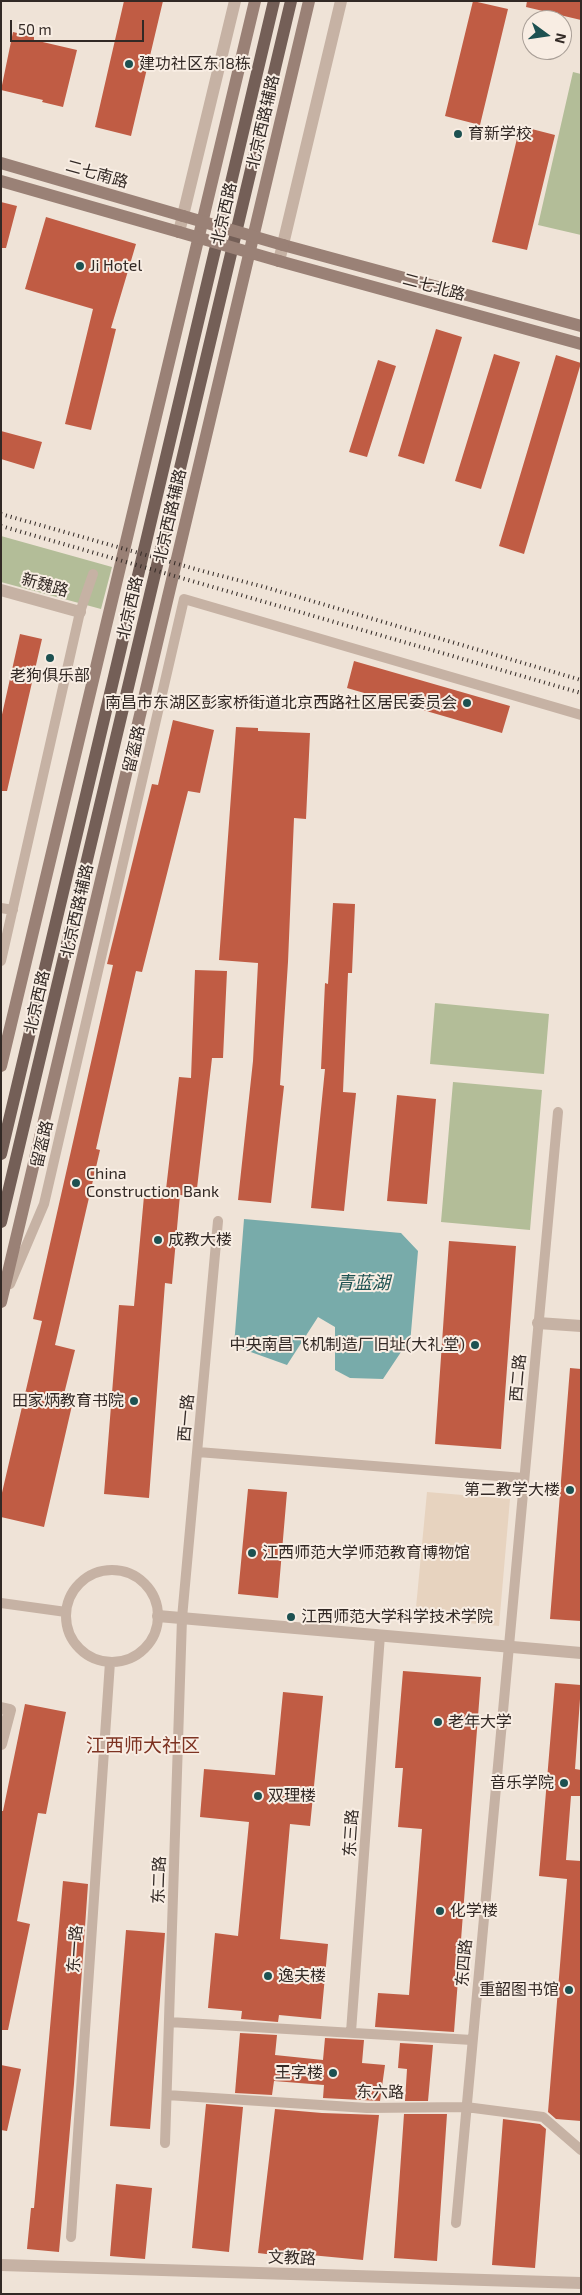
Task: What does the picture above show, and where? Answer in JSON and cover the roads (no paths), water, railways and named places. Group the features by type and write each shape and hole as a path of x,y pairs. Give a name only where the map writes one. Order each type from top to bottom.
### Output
{"main road":[{"path":"1,1066 255,1"},
{"name":"北京西路","path":"1,1154 274,1"},
{"name":"北京西路","path":"1,1222 291,1"},
{"name":"北京西路辅路","path":"1,1303 309,1"},
{"name":"二七南路","path":"1,162 283,245"},
{"name":"二七南路","path":"1,181 279,261"},
{"name":"二七北路","path":"283,245 581,326"},
{"name":"二七北路","path":"279,261 581,344"}],"street":[{"path":"179,232 235,1"},
{"path":"279,261 341,1"},
{"name":"新魏路","path":"1,590 80,612"},
{"path":"538,1323 581,1326"},
{"path":"158,1616 581,1653"},
{"path":"1,1708 10,1710 1,1744"},
{"name":"文教路","path":"1,2265 581,2283"}],"lane":[{"path":"1,961 80,612 93,574"},
{"name":"留盔路","path":"1,1303 44,1204 184,599 581,715"},
{"path":"1,908 13,910"},
{"name":"西二路","path":"508,1646 558,1112"},
{"name":"西一路","path":"182,1618 218,1221"},
{"path":"198,1452 524,1478"},
{"path":"106,1570 122,1570 136,1576 148,1587 156,1601 158,1616 156,1631 149,1644 138,1654 125,1661 110,1662 95,1659 82,1652 72,1640 67,1627 66,1612 70,1597 79,1583 91,1574 106,1570"},
{"path":"1,1603 66,1612"},
{"name":"东二路","path":"165,2143 182,1618"},
{"name":"东三路","path":"351,2032 380,1635"},
{"name":"东四路","path":"456,2223 508,1646"},
{"name":"东一路","path":"71,2237 110,1662"},
{"path":"169,2022 472,2040"},
{"name":"东六路","path":"167,2095 367,2108 466,2107 543,2117 581,2150"}],"water":[{"name":"青蓝湖","path":"244,1219 401,1233 418,1251 410,1344 401,1352 383,1379 350,1378 335,1370 335,1327 318,1317 287,1365 234,1346"}],"railway":[{"path":"1,514 261,586 581,680"},
{"path":"1,526 581,693"}],"place":[{"name":"建功社区东18栋","path":"129,64"},
{"name":"育新学校","path":"458,134"},
{"name":"Ji Hotel","path":"80,266"},
{"name":"老狗俱乐部","path":"50,658"},
{"name":"南昌市东湖区彭家桥街道北京西路社区居民委员会","path":"467,703"},
{"name":"China Construction Bank","path":"76,1183"},
{"name":"成教大楼","path":"158,1240"},
{"name":"中央南昌飞机制造厂旧址(大礼堂)","path":"475,1345"},
{"name":"田家炳教育书院","path":"134,1401"},
{"name":"第二教学大楼","path":"570,1490"},
{"name":"江西师范大学师范教育博物馆","path":"252,1553"},
{"name":"江西师范大学科学技术学院","path":"291,1617"},
{"name":"老年大学","path":"438,1722"},
{"name":"音乐学院","path":"564,1783"},
{"name":"双理楼","path":"258,1796"},
{"name":"化学楼","path":"440,1911"},
{"name":"逸夫楼","path":"268,1976"},
{"name":"重韶图书馆","path":"569,1990"},
{"name":"王字楼","path":"333,2073"}],"district":[{"name":"江西师大社区","path":"143,1746"}]}
